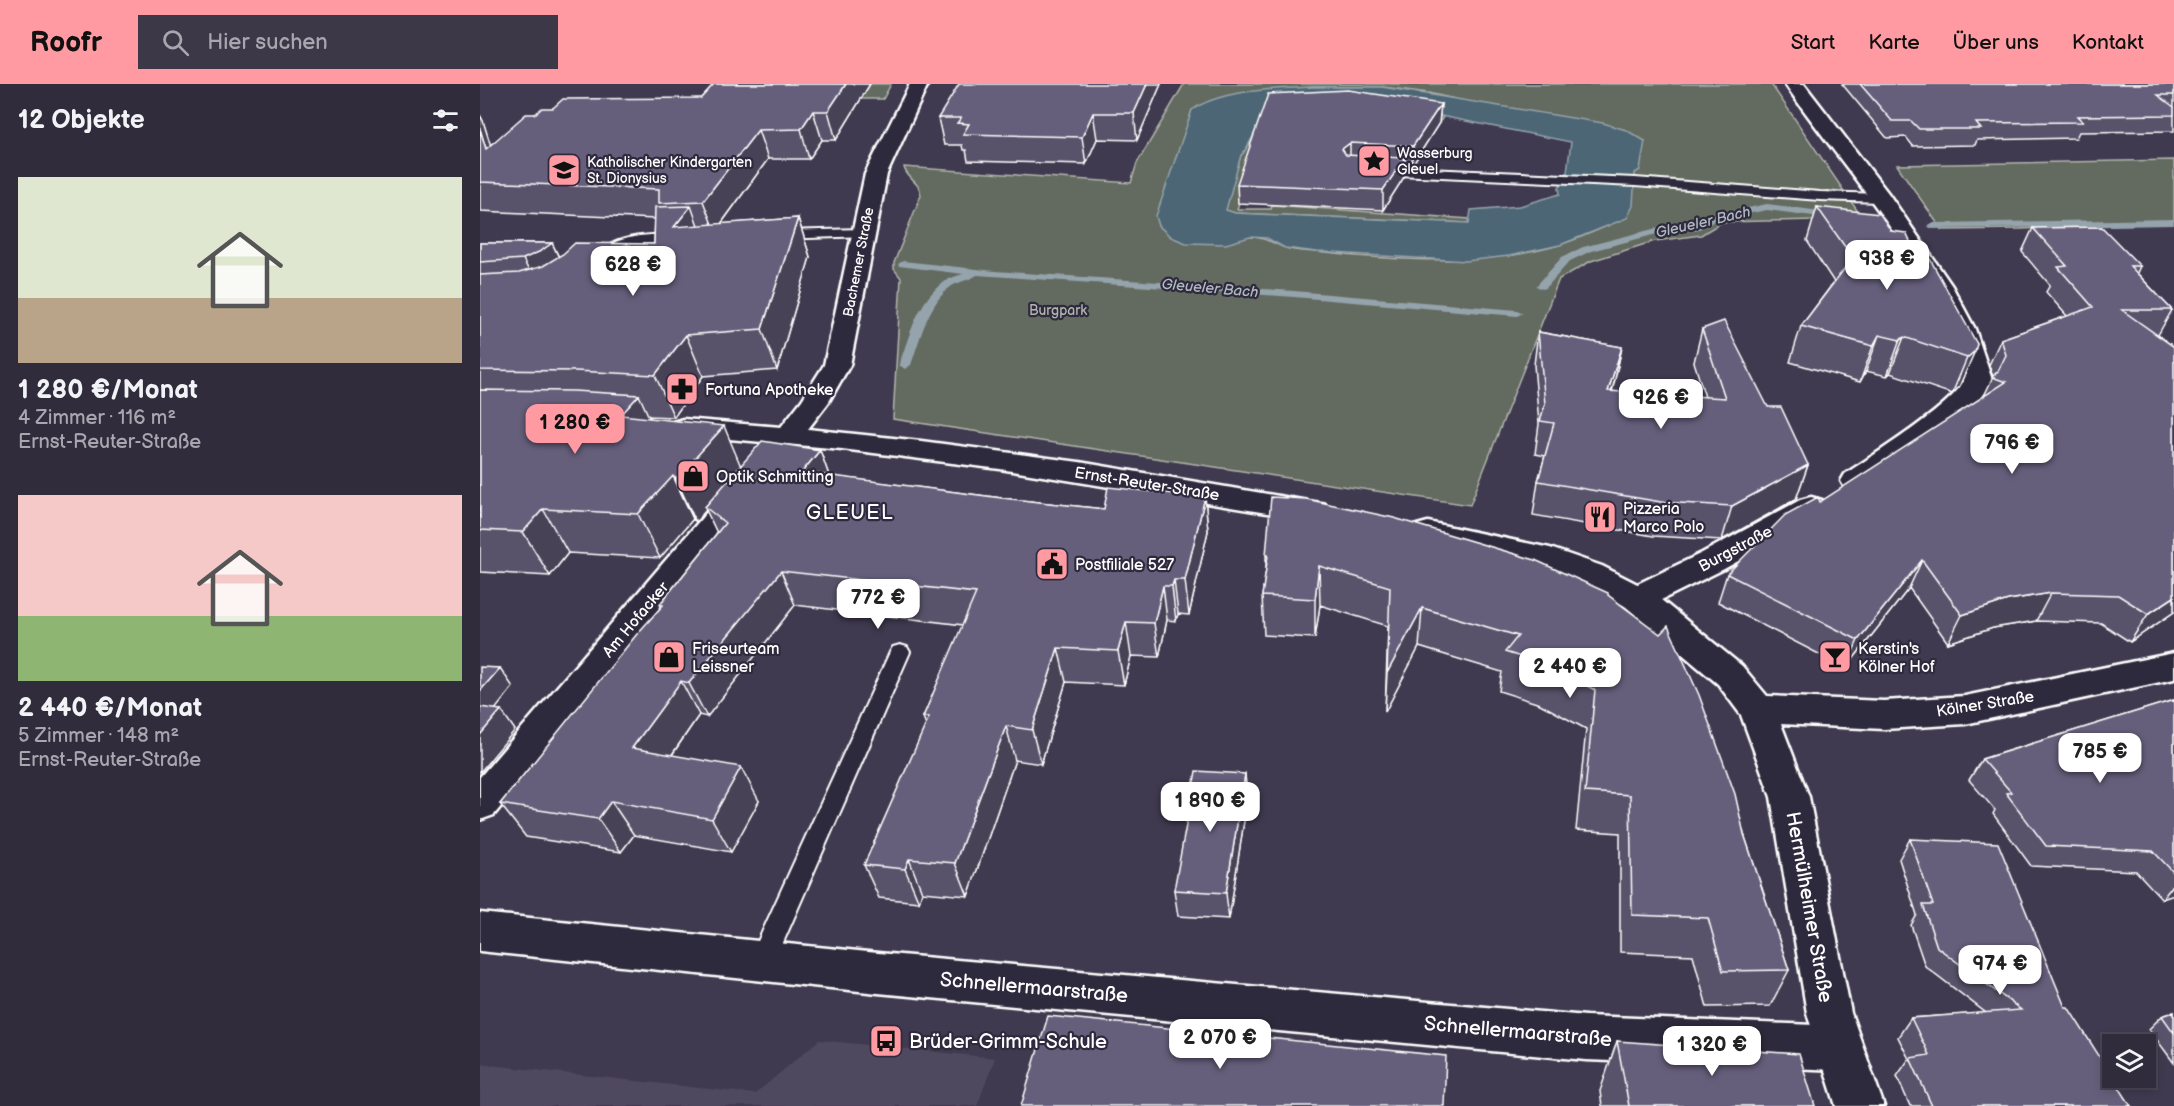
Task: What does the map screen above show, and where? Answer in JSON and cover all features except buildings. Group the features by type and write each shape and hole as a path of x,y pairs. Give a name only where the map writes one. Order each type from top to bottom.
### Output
{"street":[{"name":"Bachemer Straße","path":"790,434 814,403 837,365 876,174 919,84"},
{"name":"Burgstraße","path":"1637,598 1713,561 1851,485 1956,409 1974,391 1978,380 1962,329 1940,286 1880,198 1794,84"},
{"name":"Ernst-Reuter-Straße","path":"652,426 790,434 1166,484 1341,516"},
{"name":"Am Hofacker","path":"480,804 790,434"},
{"path":"1397,526 1539,556 1591,574 1637,598 1709,656 1730,675 1757,710"},
{"name":"Kölner Straße","path":"1757,710 1807,710 1884,715 1965,710 2174,666"},
{"name":"Hermülheimer Straße","path":"1757,710 1790,798 1829,1013 1860,1106"},
{"name":"Schnellermaarstraße","path":"480,932 762,961 1586,1038 1839,1048"}],"lane":[{"path":"1361,170 1635,182 1820,196 1880,198"},
{"path":"759,236 863,233"},
{"path":"592,268 605,253 622,244 645,239 691,238"},
{"path":"762,961 900,652"}],"shaded area":[{"path":"819,1040 995,1058 977,1106 480,1106 480,1064 755,1094"}],"green space":[{"path":"715,84 891,84 883,99 860,99"},
{"name":"Burgpark","path":"1184,84 1771,84 1863,219 1722,222 1701,235 1655,241 1591,261 1559,279 1470,505 893,419 901,278 894,269 894,263 921,195 904,167 1131,183 1137,163","holes":["1312,87 1383,87 1428,93 1645,141 1635,173 1627,217 1568,242 1530,252 1438,260 1299,251 1254,237 1194,242 1171,235 1159,226 1192,110"]},
{"path":"1358,106 1444,116 1439,123 1349,108 1269,112 1263,130 1292,129 1286,150 1289,150 1287,158 1254,156 1237,209 1271,209 1272,205 1470,219 1469,223 1235,213 1225,210 1241,155 1266,111"},
{"path":"2174,160 2174,221 2021,229 1942,230 1897,165"}],"water":[{"path":"1312,87 1382,87 1603,123 1626,130 1645,141 1640,170 1635,173 1633,206 1627,218 1560,245 1509,256 1466,261 1317,252 1285,248 1267,238 1250,237 1226,244 1186,243 1171,237 1159,226 1156,216 1192,110 1204,103 1234,94","holes":["1266,111 1416,111 1571,142 1566,179 1559,187 1560,194 1520,206 1471,210 1469,223 1235,213 1226,210 1241,155"]}],"waterway":[{"name":"Gleueler Bach","path":"1542,286 1566,259 1587,249 1657,231 1699,226 1714,218 1767,207 1836,216"},
{"name":"Gleueler Bach","path":"1932,226 2174,222"},
{"name":"Gleueler Bach","path":"903,264 995,274 1294,294 1517,313"},
{"path":"905,365 920,322 935,296 957,278 972,275"}],"place":[{"name":"Wasserburg Gleuel","path":"1374,161"},
{"name":"Katholischer Kindergarten St. Dionysius","path":"564,170"},
{"name":"Fortuna Apotheke","path":"682,389"},
{"name":"Optik Schmitting","path":"693,476"},
{"name":"Pizzeria Marco Polo","path":"1600,517"},
{"name":"Postfiliale 527","path":"1052,564"},
{"name":"Friseurteam Leissner","path":"669,657"},
{"name":"Kerstin's Kölner Hof","path":"1835,657"},
{"name":"Brüder-Grimm-Schule","path":"886,1041"}],"district":[{"name":"GLEUEL","path":"850,512"}]}
